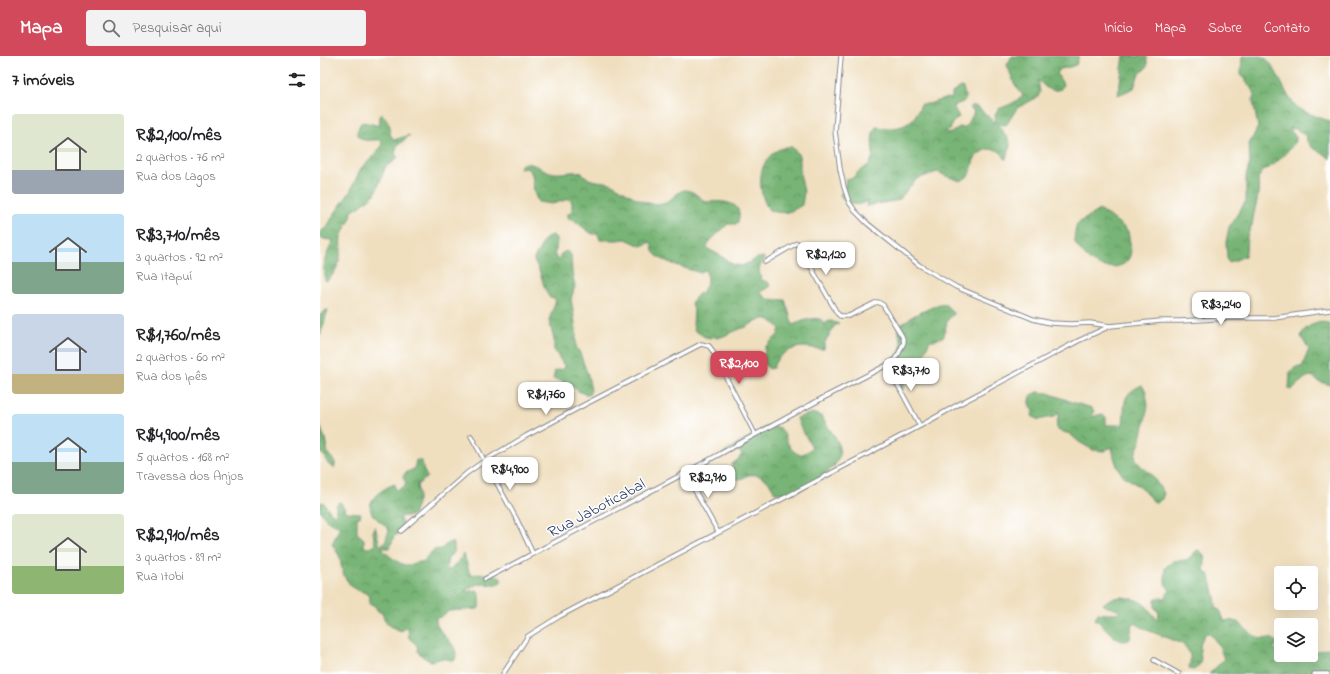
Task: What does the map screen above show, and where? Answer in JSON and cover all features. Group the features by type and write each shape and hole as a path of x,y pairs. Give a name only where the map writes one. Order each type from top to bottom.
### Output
{"street":[{"path":"841,56 835,131 844,187 849,202 855,212 868,224 919,265 956,287 1033,319 1050,323 1110,326 1161,321 1274,318 1330,310"},
{"path":"766,262 797,243 800,245 840,316 849,316 875,303 880,303 883,305 904,342 894,360 887,365 920,426"},
{"path":"503,674 522,643 534,631 560,616 1078,341 1110,326"},
{"path":"401,531 467,473 484,461 526,436 694,346 701,344 709,346 719,362 755,434"},
{"name":"Rua Jaboticabal","path":"485,579 887,365"},
{"path":"471,436 505,498 533,554"},
{"path":"685,473 718,532"},
{"path":"1154,660 1179,674"},
{"path":"1314,674 1328,674"}],"green space":[{"path":"1012,56 1079,56 1076,65 1060,69 1057,74 1063,84 1061,89 1051,90 1045,87 1038,80 1040,92 1038,97 1017,108 1007,124 1003,125 997,123 1010,143 1006,159 999,151 991,149 987,150 978,154 973,161 971,171 966,178 961,181 938,172 934,173 917,179 899,200 866,206 867,201 852,204 843,200 840,194 844,191 846,180 853,178 871,161 873,153 872,140 876,127 892,128 904,125 914,118 921,104 929,104 947,98 952,99 952,93 961,87 963,88 966,99 963,102 953,106 959,117 952,123 950,130 947,131 946,134 951,133 959,127 965,128 974,111 970,108 972,105 979,108 996,122 995,115 998,109 1023,96 1014,83 1007,65"},
{"path":"1124,56 1147,56 1147,67 1138,76 1134,88 1118,95"},
{"path":"1242,56 1263,56 1269,61 1288,96 1299,109 1330,121 1330,159 1309,145 1306,136 1296,129 1289,128 1296,137 1296,142 1276,163 1263,171 1258,178 1257,199 1252,225 1248,232 1245,256 1229,263 1227,258 1226,242 1229,227 1246,201 1246,176 1250,163 1249,144 1258,127 1253,101 1254,92 1241,75"},
{"path":"381,114 388,122 390,134 394,140 410,135 397,146 395,154 398,157 391,164 386,166 375,194 352,211 351,218 341,237 339,263 327,281 325,280 323,268 333,240 320,239 320,232 327,227 350,192 361,168 381,147 382,143 380,140 364,140 361,139 357,133 360,124 363,122 380,126 379,116"},
{"path":"786,147 792,147 800,158 800,173 804,192 802,205 783,213 769,210 762,192 761,173 764,164 769,157 776,151"},
{"path":"524,163 532,164 554,173 579,172 591,180 610,183 643,202 655,204 663,203 670,200 683,190 689,190 705,202 730,203 738,209 738,222 736,224 728,224 710,241 707,246 708,249 732,264 742,266 758,258 764,257 764,261 759,270 762,280 769,283 770,286 762,291 761,294 768,299 785,300 793,325 813,319 821,320 825,326 827,322 831,321 839,324 834,326 825,342 824,349 802,347 793,349 780,356 773,368 769,369 761,361 765,347 778,335 780,328 770,320 760,319 745,328 741,328 725,336 716,338 714,336 711,338 705,337 694,330 694,310 691,303 706,286 706,271 704,270 700,273 660,258 653,251 651,242 641,246 626,239 600,240 598,234 592,234 576,222 568,219 568,214 572,212 572,202 569,199 552,204 538,202 534,192 532,174 527,168 520,169 520,166"},
{"path":"1099,210 1115,220 1128,231 1131,248 1130,255 1127,262 1119,266 1104,267 1093,263 1076,245 1074,240 1077,224"},
{"path":"553,235 557,240 554,254 557,259 559,260 561,254 566,251 571,255 572,273 575,286 571,299 576,329 576,347 588,375 591,390 589,395 580,392 568,383 553,379 555,371 565,367 554,350 554,340 549,320 556,300 550,298 544,287 540,272 534,260 543,241"},
{"path":"939,304 946,305 954,314 947,321 944,336 929,342 923,358 928,365 929,377 927,380 922,382 907,380 903,389 899,389 888,376 889,368 901,348 898,326 915,315"},
{"path":"328,310 320,335 320,315"},
{"path":"1319,322 1330,323 1330,385 1317,381 1314,377 1310,376 1305,378 1291,390 1289,389 1290,372 1296,367 1302,367 1309,349 1301,337 1302,334 1308,327"},
{"path":"1142,385 1146,392 1148,406 1141,440 1135,454 1136,460 1150,473 1164,493 1162,499 1156,503 1140,487 1121,473 1116,463 1112,447 1104,451 1093,450 1079,442 1070,434 1057,430 1056,426 1058,413 1054,417 1037,419 1032,416 1033,411 1029,406 1031,396 1038,392 1048,393 1092,408 1094,411 1092,417 1102,415 1106,417 1107,425 1122,425 1125,400 1127,396 1130,392"},
{"path":"812,413 821,416 838,442 840,455 834,467 819,480 794,493 775,493 771,485 765,479 757,475 748,475 742,479 738,479 729,474 733,471 732,464 739,459 742,453 736,451 721,455 767,426 775,426 780,428 790,446 800,455 807,452 812,447 797,418"},
{"path":"320,426 325,438 328,454 335,462 334,468 328,464 323,454 320,453"},
{"path":"416,460 422,461 423,469 427,477 417,485 419,496 414,513 411,516 400,517 400,521 406,528 394,536 390,548 381,548 397,561 404,565 409,565 423,562 433,550 441,549 448,543 452,542 454,545 454,552 448,558 446,571 454,566 464,554 470,575 490,574 501,577 501,582 494,585 477,584 465,591 478,591 480,603 478,609 449,611 436,618 436,624 439,629 454,648 456,654 455,660 443,658 432,661 426,659 418,652 417,645 409,638 408,627 401,631 391,626 374,605 369,604 370,597 368,594 351,586 344,576 340,557 332,544 339,526 327,521 320,510 320,502 324,503 334,515 336,514 336,505 339,502 347,512 361,513 357,520 357,533 364,539 364,547 368,548 375,546 373,532 375,526 380,546 386,540 389,530 373,515 371,510 372,500 380,492 390,486 395,484 395,489 398,490 404,487 406,483 403,477 405,473 414,469"},
{"path":"1197,550 1202,553 1205,562 1204,572 1210,577 1216,606 1221,612 1224,621 1234,621 1257,637 1263,639 1270,638 1274,640 1274,662 1318,662 1318,651 1330,648 1330,674 1209,674 1224,659 1219,645 1209,633 1206,633 1201,641 1201,658 1197,667 1193,670 1189,667 1189,651 1182,644 1145,629 1135,623 1132,625 1130,639 1121,641 1112,635 1095,619 1098,613 1106,614 1120,612 1103,604 1110,599 1120,597 1133,599 1141,603 1158,619 1159,613 1155,608 1155,599 1165,598 1170,590 1165,584 1165,568 1173,561 1187,560"}]}
